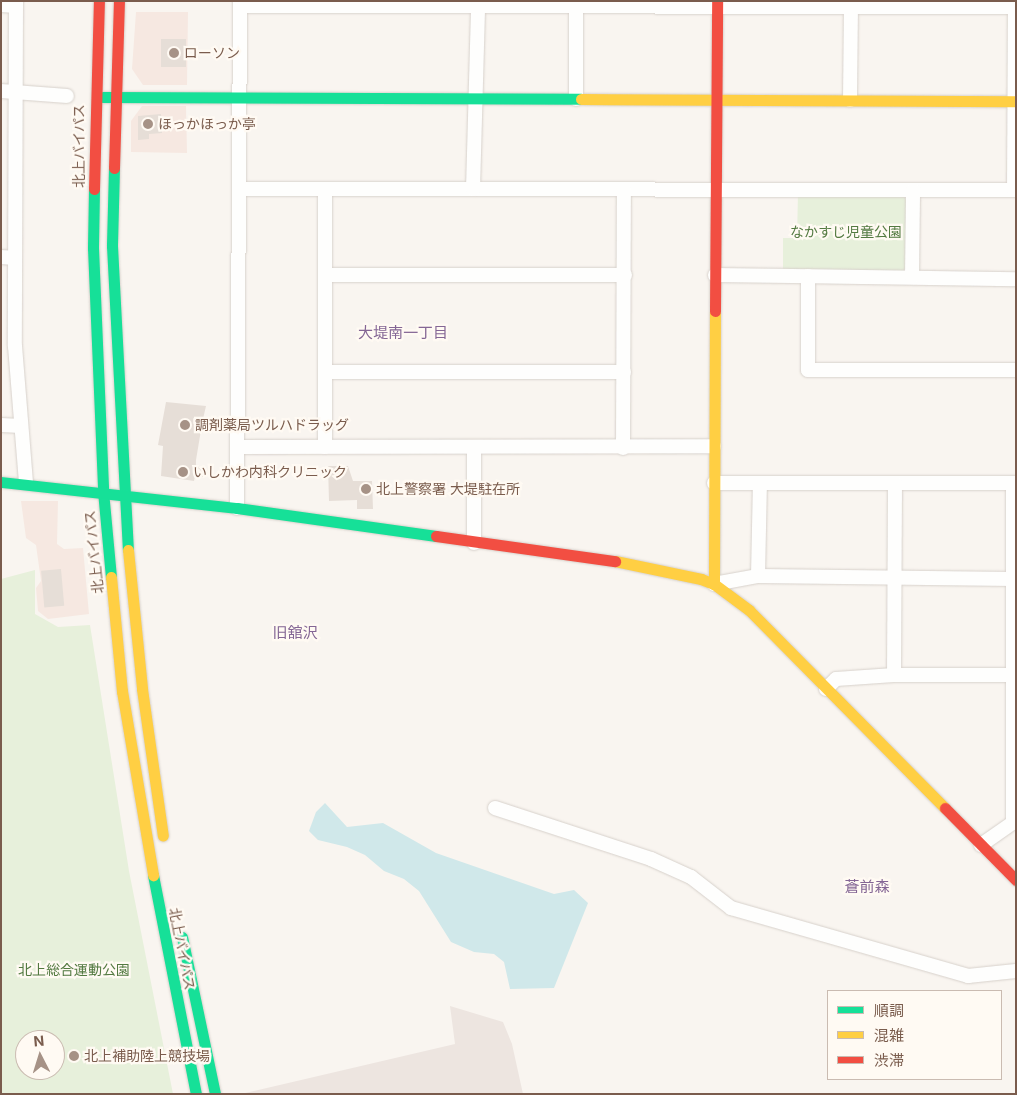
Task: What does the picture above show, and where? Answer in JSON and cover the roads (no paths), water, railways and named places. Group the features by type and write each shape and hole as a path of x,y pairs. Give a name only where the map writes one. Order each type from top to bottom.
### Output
{"main road":[{"name":"北上バイパス","path":"99,1 94,98 93,248 102,491 122,691 148,847 196,1094"},
{"path":"119,1 112,246 122,494 142,689 164,845"},
{"path":"714,584 717,4"},
{"path":"94,98 1015,101"},
{"path":"1,482 102,491 237,508 474,543 646,565 683,572 714,584 749,610 1016,880"},
{"name":"北上バイパス","path":"179,923 214,1094"}],"street":[{"path":"1,5 16,3 16,91 8,173 8,258 26,483"},
{"path":"237,508 239,447 240,189 238,98 240,4 576,7 624,4 1015,5 1015,190 240,189"},
{"path":"474,189 478,5"},
{"path":"843,5 850,100"},
{"path":"576,7 576,99"},
{"path":"1,90 66,96"},
{"path":"325,189 326,447"},
{"path":"624,190 624,448"},
{"path":"912,277 913,190"},
{"path":"325,275 624,275"},
{"path":"715,275 1016,279"},
{"path":"808,276 808,370 1016,370"},
{"path":"1,346 16,346"},
{"path":"325,372 624,372"},
{"path":"1,425 22,426"},
{"path":"239,447 624,448 714,446"},
{"path":"474,448 474,543"},
{"path":"714,483 1014,483 1014,564 1012,579 1014,823 981,845"},
{"path":"758,576 760,483"},
{"path":"894,675 895,483"},
{"path":"714,584 758,576 894,580 1012,579"},
{"path":"826,689 836,680 894,675 1012,676"},
{"path":"495,808 650,859 691,877 731,908 968,976 1016,971"}],"water":[{"path":"325,803 347,827 383,823 436,853 554,894 574,890 588,903 554,988 510,989 504,962 494,954 474,952 451,942 419,891 404,879 384,871 365,855 347,847 318,840 309,831 316,812"}],"place":[{"name":"ローソン","path":"174,53"},
{"name":"ほっかほっか亭","path":"148,124"},
{"name":"調剤薬局ツルハドラッグ","path":"185,425"},
{"name":"いしかわ内科クリニック","path":"183,472"},
{"name":"北上警察署 大堤駐在所","path":"366,489"},
{"name":"北上補助陸上競技場","path":"74,1056"}],"district":[{"name":"大堤南一丁目","path":"403,333"},
{"name":"旧舘沢","path":"295,633"},
{"name":"蒼前森","path":"867,887"}],"park label":[{"name":"なかすじ児童公園","path":"846,232"},
{"name":"北上総合運動公園","path":"74,970"}]}
